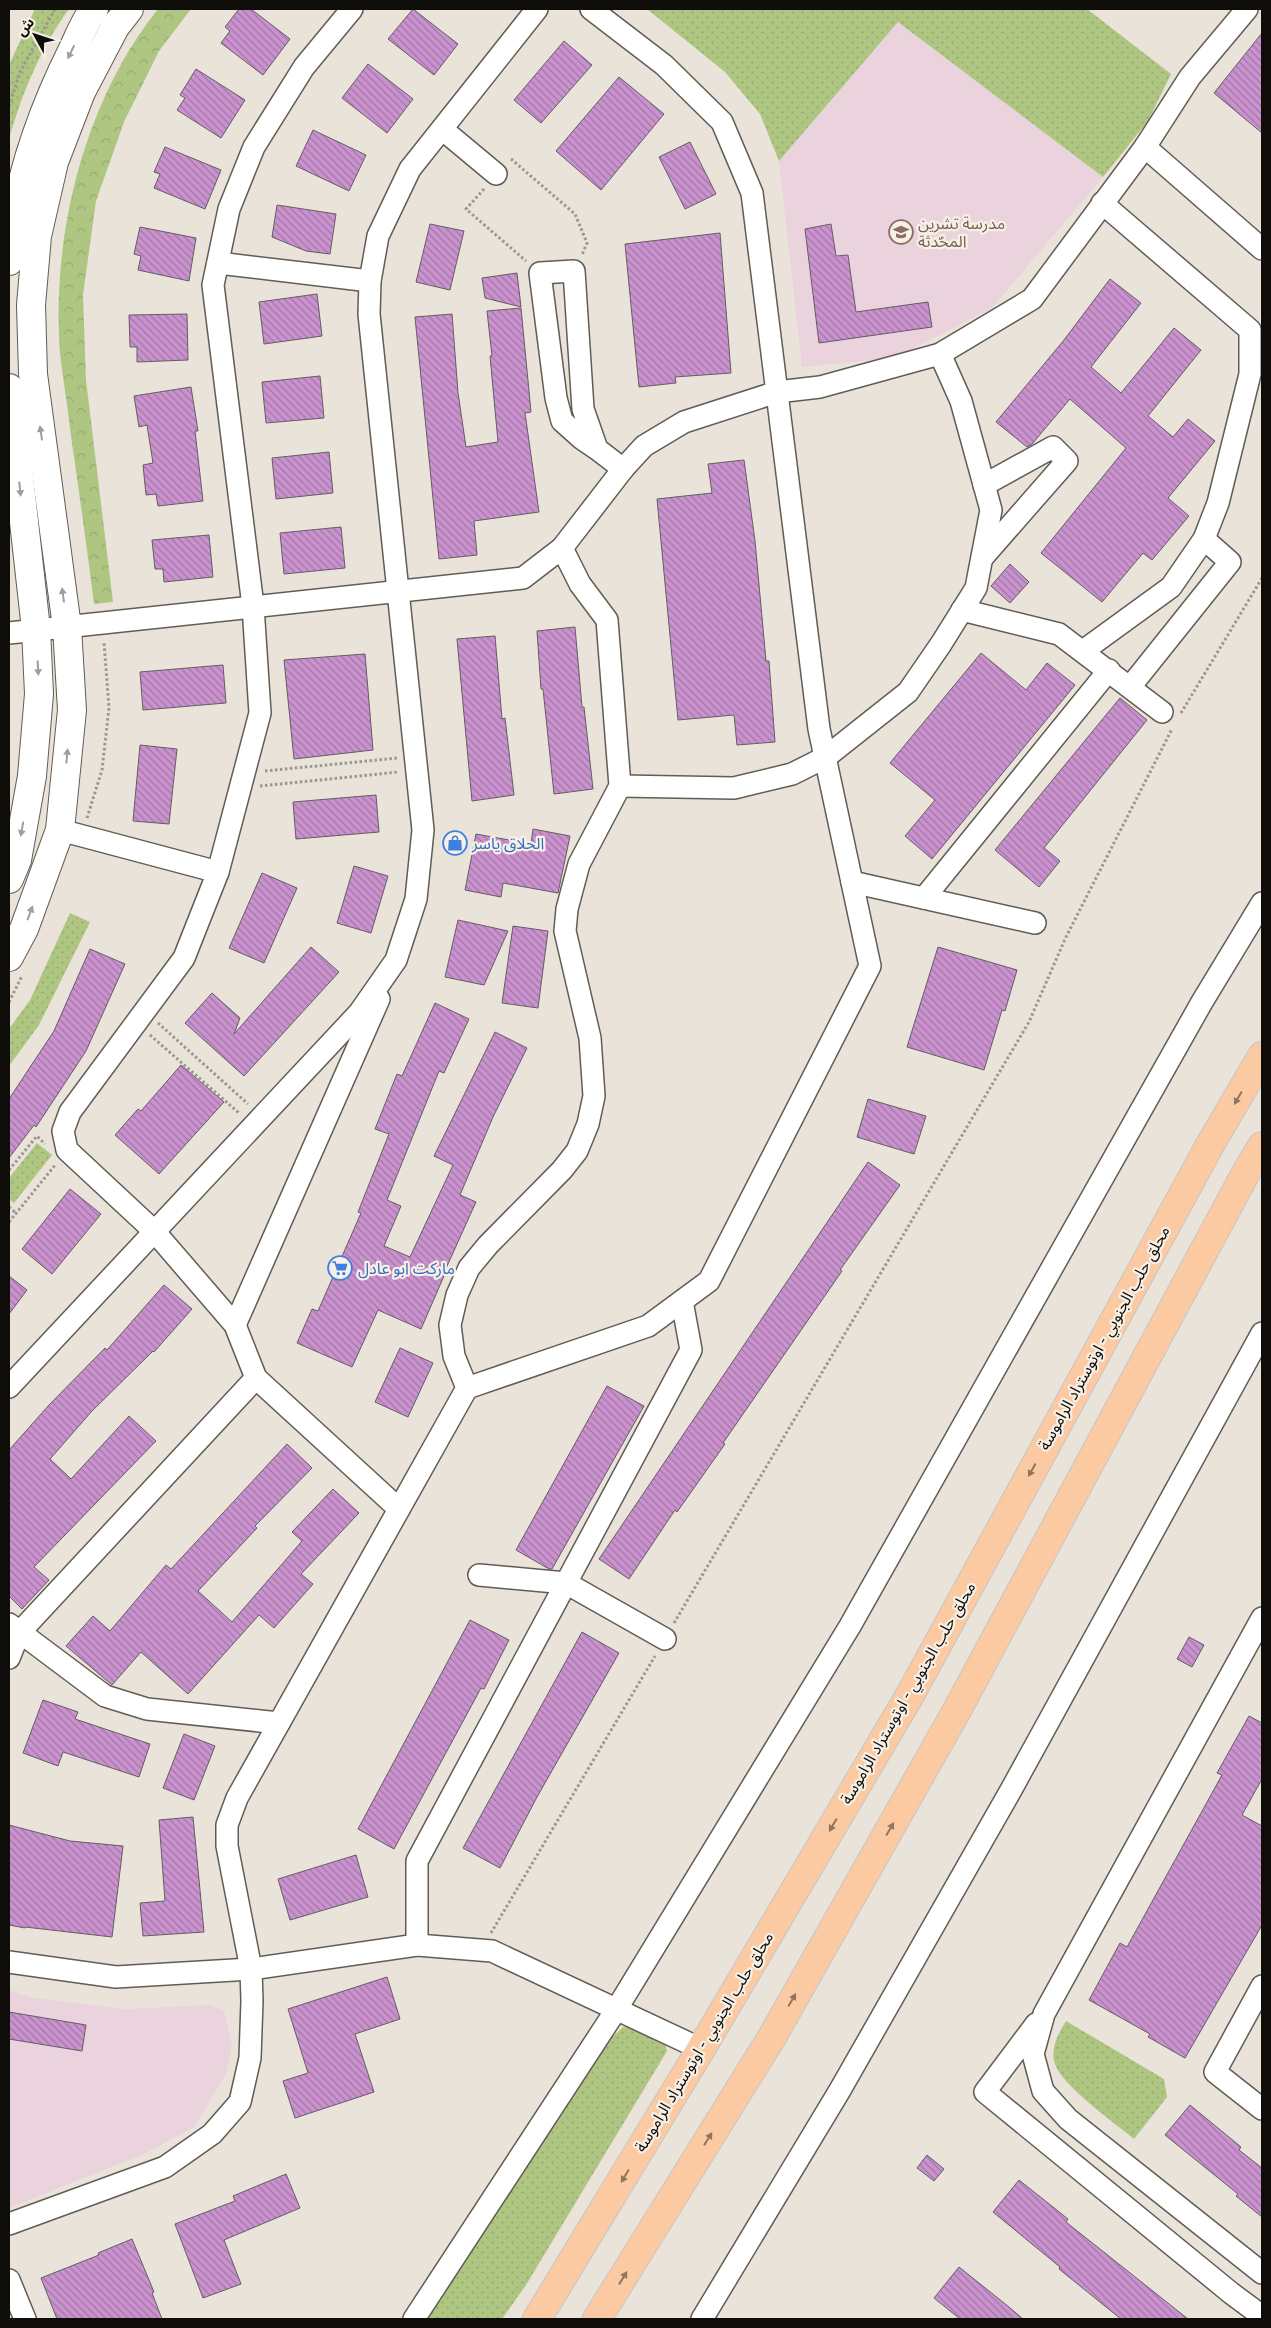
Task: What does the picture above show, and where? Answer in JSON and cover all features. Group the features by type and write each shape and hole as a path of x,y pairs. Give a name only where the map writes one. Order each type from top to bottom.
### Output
{"highway":[{"name":"محلق حلب الجنوبي - اوتوستراد الراموسة","path":"537,2319 702,2049 910,1695 1206,1152 1262,1056"},
{"path":"597,2319 772,2037 956,1712 1238,1186 1262,1146"}],"street":[{"path":"9,261 11,234 29,157 56,83 94,9"},
{"path":"9,957 71,833 72,710 67,627 33,374 31,305 37,236 54,162 81,92 115,27 129,9"},
{"path":"352,9 304,67 254,147 229,209 213,285 253,606 260,713 218,872 184,958 70,1112 63,1131 64,1154 154,1232 235,1325 256,1378 398,1510"},
{"path":"235,1325 396,960 416,899 423,830 369,314 370,281 378,236 410,169 537,9"},
{"path":"9,2224 165,2167 212,2134 240,2102 250,2058 252,2001 251,1969 227,1846 228,1825 237,1798 467,1388 648,1326 710,1281 870,966 819,728 752,192 722,122 664,65 591,9"},
{"path":"9,633 523,578 562,548 623,469 644,446 684,422 777,392 820,387 940,354 1032,299 1145,147 1190,77 1247,9"},
{"path":"442,129 496,174"},
{"path":"1145,147 1262,249"},
{"path":"1083,651 1171,587 1204,539 1218,503 1250,374 1250,330 1102,203"},
{"path":"218,263 370,281"},
{"path":"597,449 583,409 574,271 540,273 556,398 562,421 581,438 623,469"},
{"path":"620,786 734,788 792,774 826,758 908,692 976,588 991,510 961,401 940,354"},
{"path":"9,388 36,629 39,694 32,776 17,860 9,880"},
{"path":"982,558 1067,461 1053,447 984,485"},
{"path":"1130,687 1230,562 1204,539"},
{"path":"467,1388 454,1356 450,1325 457,1295 469,1268 488,1245 562,1170 577,1151 588,1124 594,1096 590,1038 565,931 567,909 579,864 620,786 606,620 580,584 562,548"},
{"path":"962,610 1059,634 1130,687 1173,716"},
{"path":"924,898 1109,670"},
{"path":"71,833 218,872"},
{"path":"852,882 1036,923"},
{"path":"414,2319 616,2010 850,1626 1202,1002 1262,902"},
{"path":"9,1388 359,1013 396,960"},
{"path":"417,1945 417,1861 690,1350 682,1301"},
{"path":"702,2319 840,2090 1011,1790 1262,1333"},
{"path":"9,1658 14,1628 256,1378"},
{"path":"479,1575 566,1583 665,1639"},
{"path":"1259,2319 1262,2316 1223,2287 985,2092 1044,2014 1262,1618"},
{"path":"14,1628 105,1696 147,1709 279,1723"},
{"path":"9,1962 116,1977 251,1969 417,1945 492,1951 702,2049"},
{"path":"1262,1986 1215,2072 1262,2109"},
{"path":"1044,2014 1032,2054 1042,2091 1068,2118 1262,2273"},
{"path":"9,2280 25,2319"}],"path":[{"path":"9,106 20,72 55,9"},
{"path":"540,273 466,209 510,158 576,214 587,243 574,271"},
{"path":"481,1950 1029,1022 1065,939 1173,716 1262,578"},
{"path":"71,833 102,770 109,708 103,622"},
{"path":"242,781 416,763"},
{"path":"242,781 416,763"},
{"path":"140,1017 258,1121"},
{"path":"140,1017 258,1121"},
{"path":"9,1170 36,1136 64,1154 9,1222"},
{"path":"9,1207 16,1213"}],"shaded area":[{"path":"898,22 1103,177 992,308 895,358 802,367 779,161"},
{"path":"9,1990 33,1998 126,2009 211,2005 224,2011 232,2045 226,2074 194,2127 146,2153 9,2208"}],"green space":[{"path":"35,9 69,9 33,71 9,139 9,65"},
{"path":"158,9 191,9 159,51 124,122 96,201 83,295 86,380 113,602 94,604 60,353 61,263 68,217 78,172 92,127 110,85 132,45"},
{"path":"647,9 1087,9 1171,74 1148,121 1103,177 898,22 779,161 760,114 725,72"},
{"path":"70,913 90,922 39,1025 9,1066 9,1029 30,1000"},
{"path":"37,1143 52,1155 14,1203 9,1199 9,1178"},
{"path":"1066,2021 1164,2079 1167,2097 1134,2139 1078,2093 1060,2073 1055,2064 1053,2052 1058,2036"},
{"path":"623,2027 665,2043 667,2051 526,2285 502,2319 427,2319 607,2042"}],"building":[{"path":"239,9 251,9 290,39 263,75 221,43 230,31 225,27"},
{"path":"413,9 458,44 434,75 388,39"},
{"path":"1262,33 1262,133 1214,93"},
{"path":"564,41 592,65 541,123 514,100"},
{"path":"368,64 413,99 387,133 342,98"},
{"path":"196,69 245,100 221,138 177,110 185,98 180,95"},
{"path":"619,77 664,114 601,190 556,151"},
{"path":"313,130 366,155 349,191 296,166"},
{"path":"690,142 716,194 685,209 659,157"},
{"path":"165,147 221,170 205,209 154,188 160,174 154,172"},
{"path":"277,205 336,214 330,254 306,251 272,237"},
{"path":"430,224 464,231 450,290 416,282"},
{"path":"831,224 836,256 848,255 856,312 928,302 932,327 819,343 805,229"},
{"path":"140,227 196,238 189,281 138,270 141,256 134,254"},
{"path":"720,233 731,373 675,377 676,383 639,387 625,244"},
{"path":"517,273 521,307 485,298 482,278"},
{"path":"1110,279 1141,303 1091,367 1121,393 1174,328 1201,350 1148,416 1173,437 1188,419 1215,441 1168,498 1189,516 1152,560 1143,553 1102,602 1041,553 1126,448 1070,399 1032,444 1027,447 996,422 1064,340"},
{"path":"317,294 322,336 264,344 259,302"},
{"path":"521,308 531,412 525,413 539,512 474,521 477,555 439,559 415,317 452,314 458,393 466,447 498,442 487,311"},
{"path":"187,314 188,360 137,362 137,347 130,347 129,315"},
{"path":"320,376 324,418 266,423 262,382"},
{"path":"191,387 198,431 195,431 203,501 158,506 156,494 146,495 143,465 153,463 147,425 139,427 134,396"},
{"path":"329,452 333,493 276,499 272,458"},
{"path":"744,460 755,541 766,661 769,661 775,742 737,745 734,715 678,720 657,499 712,493 708,464"},
{"path":"341,527 345,568 284,574 280,533"},
{"path":"209,535 213,577 164,582 163,569 155,569 152,540"},
{"path":"1010,564 1029,582 1010,603 991,586"},
{"path":"575,627 582,707 584,707 593,789 554,794 543,689 541,689 537,631"},
{"path":"495,636 502,719 505,718 514,795 472,801 457,639"},
{"path":"981,653 1026,690 1047,663 1075,685 932,859 905,836 935,800 890,763"},
{"path":"365,654 373,750 294,759 284,660"},
{"path":"223,665 226,703 143,710 140,672"},
{"path":"1120,698 1147,720 1044,848 1060,861 1039,887 995,850"},
{"path":"140,745 177,749 169,824 133,821"},
{"path":"376,795 379,832 296,839 293,802"},
{"path":"533,829 570,836 558,893 503,883 501,897 465,890 476,834 531,844"},
{"path":"354,866 388,876 371,933 337,923"},
{"path":"262,873 297,888 264,963 229,948"},
{"path":"458,920 508,931 484,985 445,977"},
{"path":"513,926 548,931 538,1008 502,1003"},
{"path":"311,947 339,972 244,1076 185,1023 212,993 240,1018 234,1034"},
{"path":"938,947 1017,970 1005,1011 1002,1010 984,1070 907,1047"},
{"path":"90,949 125,964 86,1051 36,1127 34,1125 9,1158 9,1099 54,1031"},
{"path":"435,1003 469,1019 444,1073 439,1071 387,1200 401,1206 384,1246 410,1257 453,1165 434,1156 495,1032 527,1048 493,1117 460,1195 476,1202 421,1329 378,1310 352,1367 297,1343 312,1309 318,1311 361,1213 358,1212 389,1134 375,1129 397,1074 402,1076"},
{"path":"181,1065 224,1102 159,1174 115,1135 138,1109 141,1111"},
{"path":"868,1099 926,1116 914,1154 857,1137"},
{"path":"868,1162 900,1185 723,1443 725,1444 677,1512 675,1510 629,1579 599,1559"},
{"path":"70,1189 101,1214 52,1274 22,1249"},
{"path":"9,1276 27,1290 9,1314"},
{"path":"164,1285 192,1309 154,1352 92,1411 50,1459 71,1479 129,1416 156,1441 34,1567 49,1580 22,1609 9,1596 9,1450 49,1405 105,1348 107,1350"},
{"path":"400,1348 433,1363 408,1417 375,1402"},
{"path":"607,1386 644,1406 552,1569 549,1569 516,1550"},
{"path":"287,1444 312,1468 255,1526 257,1528 198,1591 232,1622 302,1541 292,1532 333,1489 359,1513 301,1574 313,1584 274,1628 259,1615 188,1694 141,1652 112,1685 66,1646 93,1616 110,1631 166,1565 171,1569"},
{"path":"470,1620 509,1640 484,1689 481,1688 394,1849 358,1829"},
{"path":"582,1632 619,1653 537,1797 500,1868 463,1848"},
{"path":"1189,1637 1204,1645 1192,1667 1177,1659"},
{"path":"43,1700 78,1712 75,1719 150,1744 139,1777 63,1752 58,1766 23,1753"},
{"path":"1249,1716 1262,1723 1262,1779 1242,1815 1262,1826 1262,1925 1185,2058 1148,2037 1150,2034 1089,2000 1120,1943 1127,1947 1222,1775 1217,1773"},
{"path":"184,1734 215,1746 194,1800 163,1788"},
{"path":"193,1817 204,1932 143,1936 140,1903 165,1901 159,1820"},
{"path":"9,1825 70,1841 123,1846 112,1937 9,1925"},
{"path":"356,1855 368,1897 290,1920 278,1879"},
{"path":"387,1977 400,2019 355,2034 374,2092 295,2118 283,2081 308,2073 288,2009"},
{"path":"9,2012 86,2025 82,2051 9,2039"},
{"path":"1190,2105 1241,2147 1239,2150 1262,2168 1262,2217 1236,2196 1238,2194 1165,2135"},
{"path":"927,2155 944,2169 934,2181 917,2168"},
{"path":"286,2174 300,2208 224,2240 241,2284 203,2298 175,2224 235,2201 233,2196"},
{"path":"1019,2180 1068,2219 1066,2222 1188,2319 1121,2319 1059,2269 1060,2267 993,2212"},
{"path":"132,2239 154,2292 152,2293 162,2319 57,2319 41,2278 99,2255 98,2253"},
{"path":"959,2267 1023,2319 960,2319 934,2298"}],"place":[{"name":"مدرسة تشرين المحّدثة","path":"901,232"},
{"name":"الحلاق ياسر","path":"455,843"},
{"name":"ماركت ابو عادل","path":"340,1268"}]}
